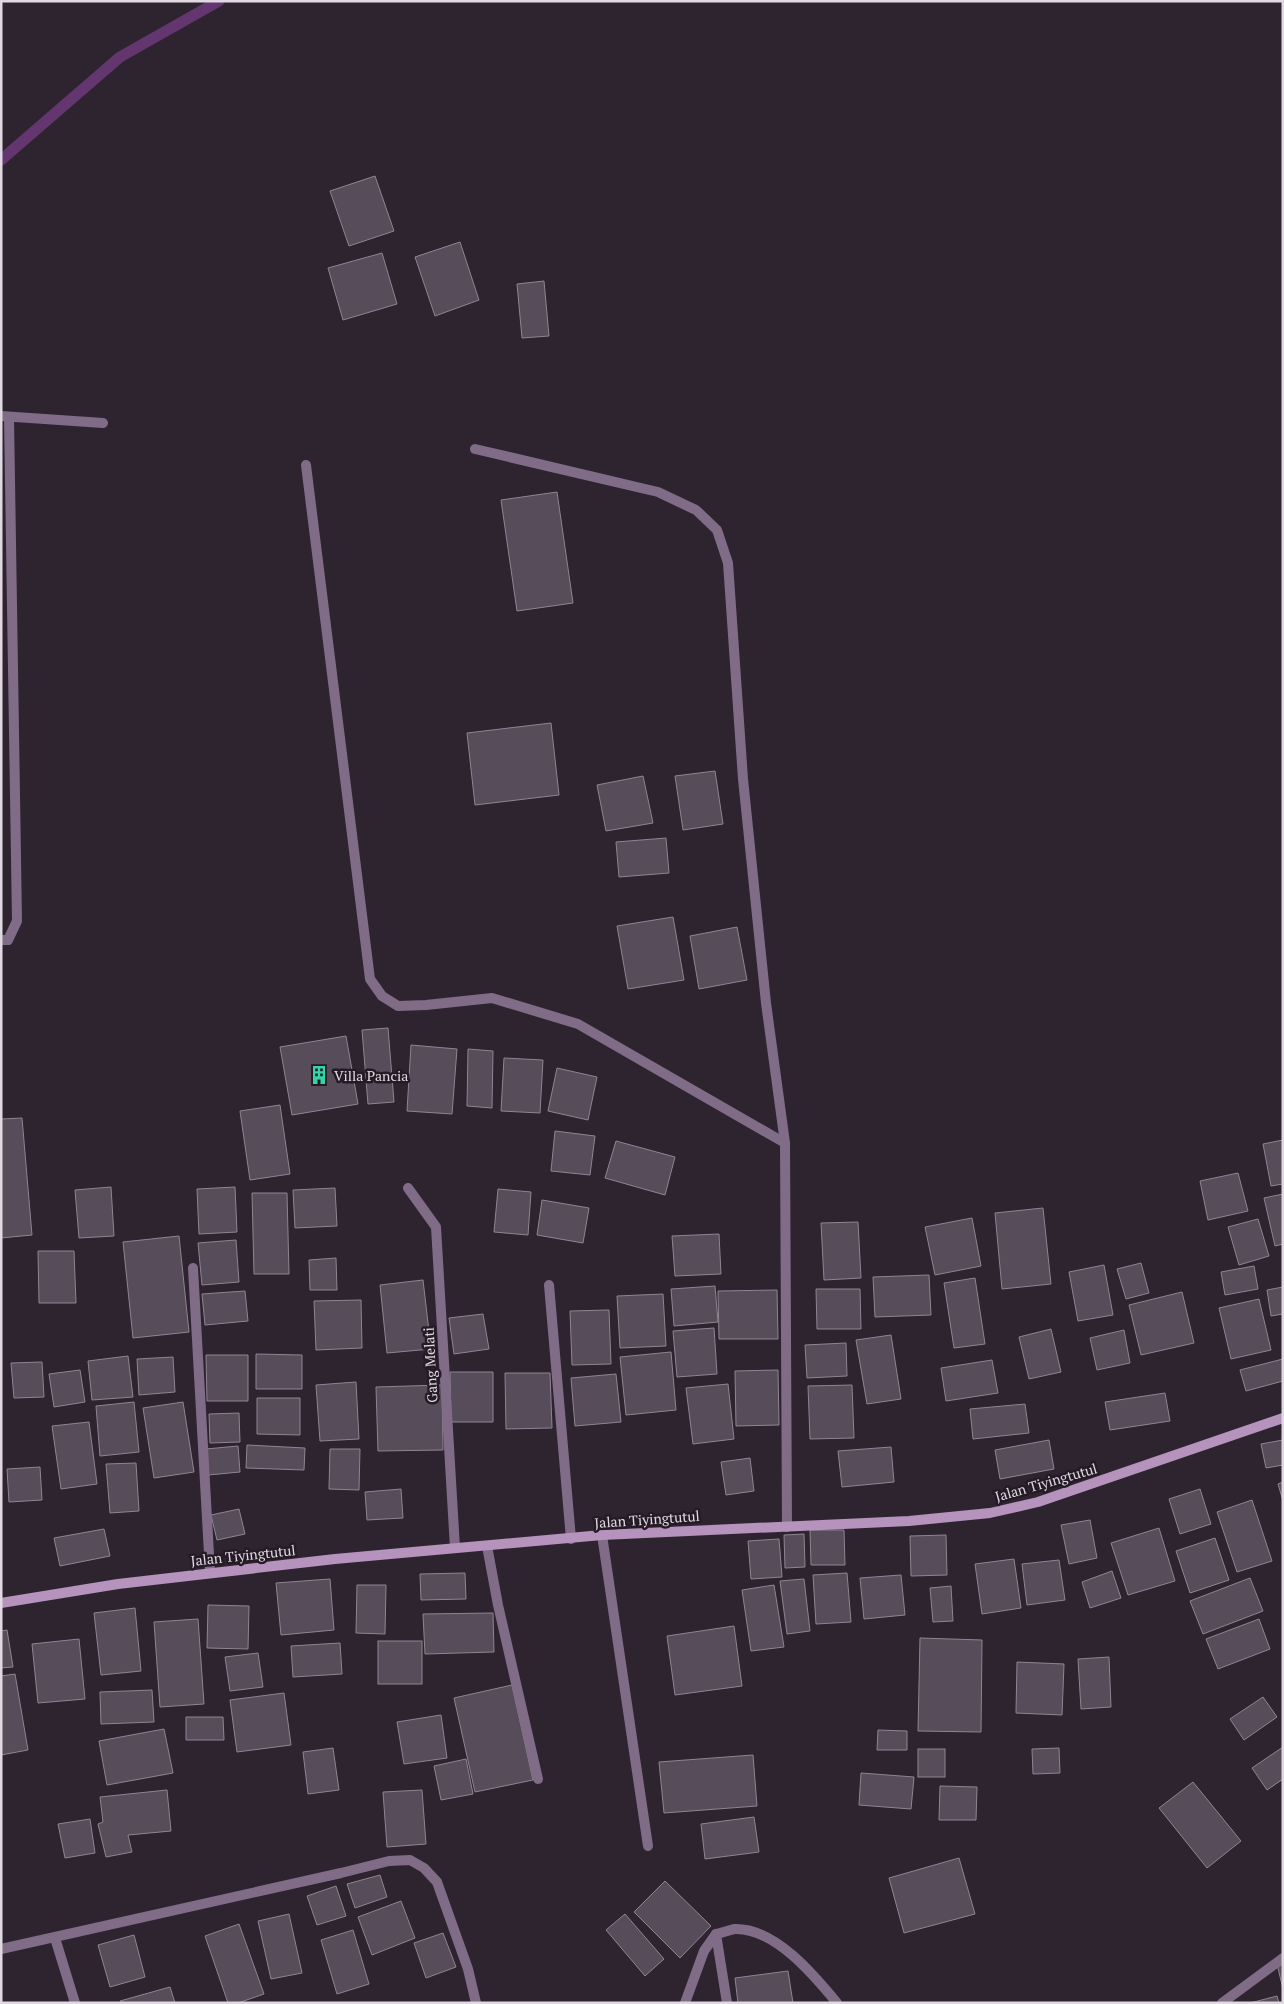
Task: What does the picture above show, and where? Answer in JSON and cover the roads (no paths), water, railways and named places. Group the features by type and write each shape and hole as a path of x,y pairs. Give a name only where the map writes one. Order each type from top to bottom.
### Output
{"street":[{"path":"1,940 8,940 18,921 5,416 103,423"},
{"path":"475,449 658,492 696,510 717,530 728,563 742,779 766,1004 785,1143 786,1526"},
{"path":"306,465 370,979 382,996 398,1006 492,998 578,1024 785,1143"},
{"name":"Gang Melati","path":"408,1188 436,1227 454,1548"},
{"path":"193,1268 210,1572"},
{"path":"549,1285 571,1538"},
{"name":"Jalan Tiyingtutul","path":"1,1603 118,1584 210,1572 454,1548 602,1535 909,1521 1000,1511 1046,1499 1283,1418"},
{"path":"602,1535 648,1846"},
{"path":"487,1546 498,1604 538,1779"},
{"path":"1,1949 341,1873 389,1860 410,1860 424,1868 437,1882 468,1969 476,2003"},
{"path":"684,2003 704,1951 716,1934 734,1929 755,1932 774,1942 810,1970 837,2003"},
{"path":"716,1934 727,2003"},
{"path":"55,1938 75,2003"},
{"path":"1222,2003 1283,1958"}],"waterway":[{"path":"1,160 120,57 219,1"}],"place":[{"name":"Villa Pancia","path":"319,1075"}]}
